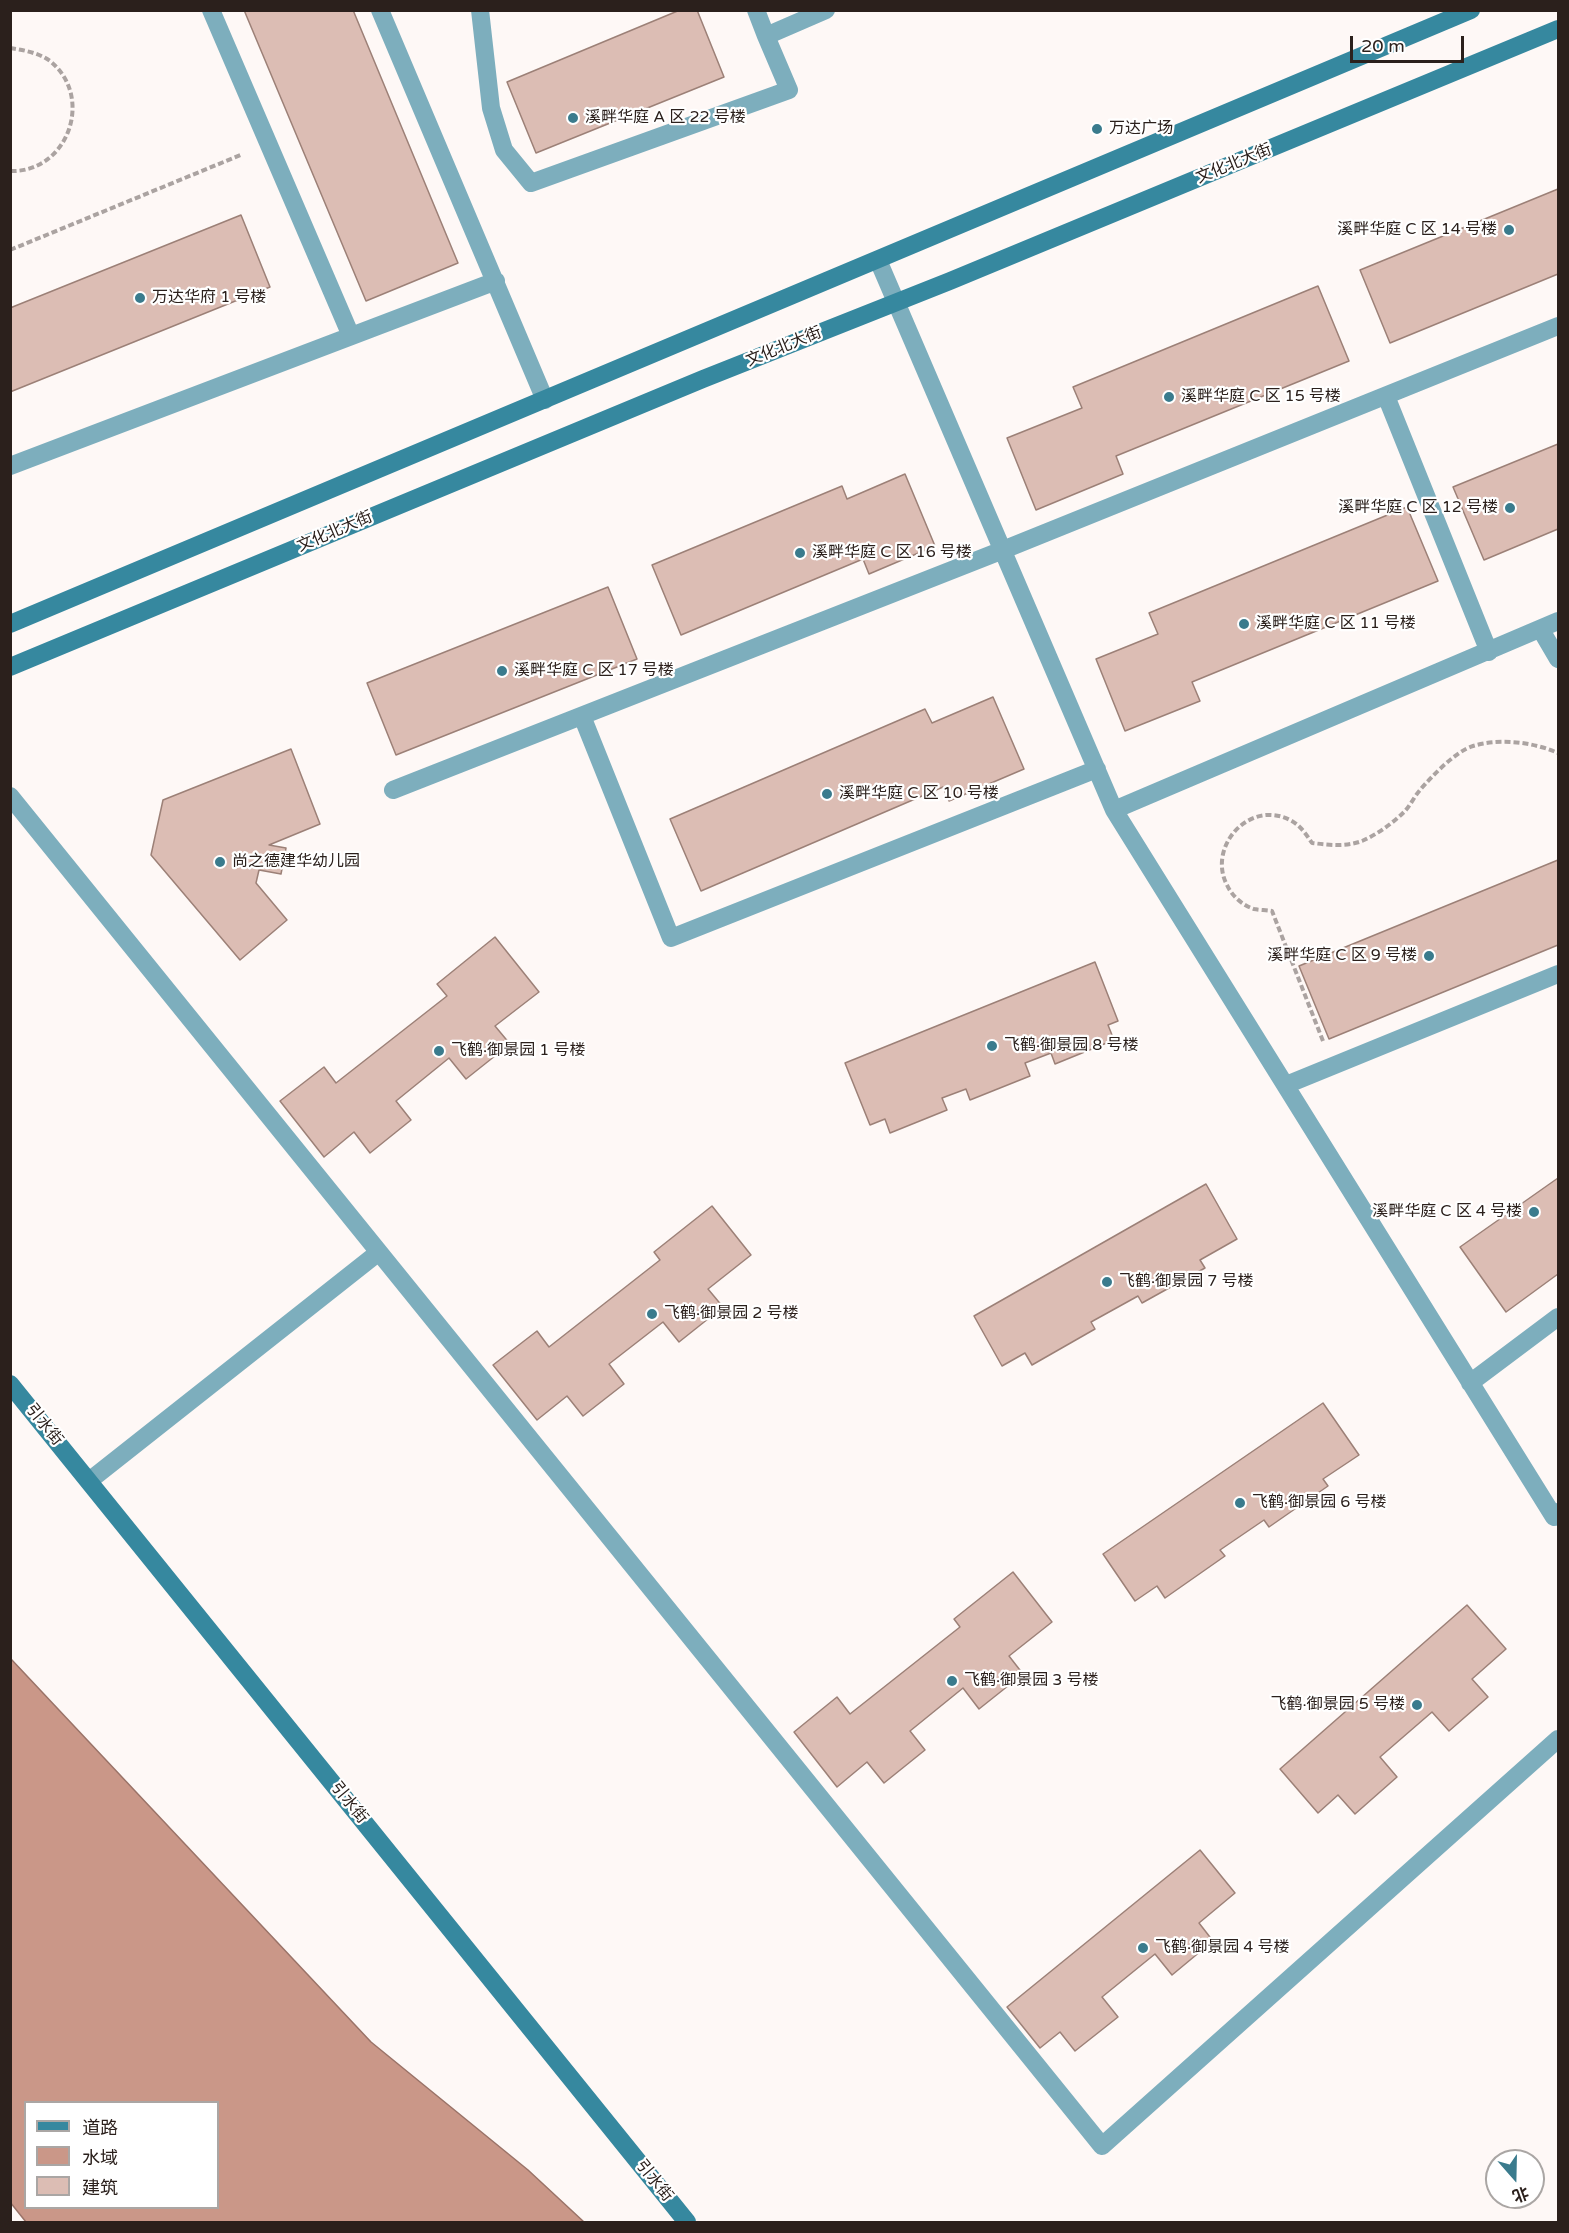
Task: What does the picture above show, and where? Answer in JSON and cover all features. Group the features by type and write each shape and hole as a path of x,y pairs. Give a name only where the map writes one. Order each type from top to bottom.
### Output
{"main road":[{"path":"10,624 1472,10"},
{"name":"文化北大街","path":"10,667 681,388 896,302 1558,29"},
{"name":"引水街","path":"10,1384 687,2223"}],"street":[{"path":"211,10 351,336"},
{"path":"380,10 545,400"},
{"path":"480,10 491,108 504,150 531,183 789,90 756,10"},
{"path":"766,36 826,10"},
{"path":"878,260 1114,810 1554,1517 1558,1512"},
{"path":"10,466 496,281"},
{"path":"393,790 1003,550 1558,326"},
{"path":"1386,396 1489,652"},
{"path":"1114,810 1558,621"},
{"path":"1541,630 1558,659"},
{"path":"582,716 671,938 1097,769"},
{"path":"10,796 1102,2146 1558,1738"},
{"path":"1286,1085 1558,975"},
{"path":"89,1481 379,1252"},
{"path":"1470,1383 1558,1317"}],"path":[{"path":"10,48 31,52 50,61 63,76 71,95 73,116 68,136 56,153 39,165 20,172 10,171"},
{"path":"10,250 269,144"},
{"path":"1333,1066 1272,911 1253,909 1240,902 1230,891 1223,878 1221,862 1224,848 1231,834 1249,820 1273,816 1289,820 1303,830 1312,843 1335,846 1361,841 1384,828 1404,812 1420,789 1444,765 1472,746 1510,742 1544,747 1558,753"}],"water":[{"path":"11,1659 371,2042 528,2170 584,2222 26,2222 10,2202"}],"building":[{"path":"244,10 353,10 458,263 366,301"},
{"name":"溪畔华庭 A 区 22 号楼","path":"680,10 697,10 724,77 536,153 507,82"},
{"name":"溪畔华庭 C 区 14 号楼","path":"1558,189 1558,274 1390,343 1360,270"},
{"name":"万达华府 1 号楼","path":"241,215 270,287 10,392 10,308"},
{"name":"溪畔华庭 C 区 15 号楼","path":"1318,286 1349,361 1116,456 1123,474 1036,510 1007,438 1082,408 1073,387"},
{"name":"溪畔华庭 C 区 12 号楼","path":"1558,444 1558,529 1484,560 1453,487"},
{"name":"溪畔华庭 C 区 16 号楼","path":"905,474 935,546 869,574 863,559 681,635 652,565 842,486 847,499"},
{"name":"溪畔华庭 C 区 11 号楼","path":"1407,507 1438,581 1192,682 1200,701 1125,731 1096,659 1158,634 1149,613"},
{"name":"溪畔华庭 C 区 17 号楼","path":"608,587 637,659 396,755 367,683"},
{"name":"溪畔华庭 C 区 10 号楼","path":"993,697 1024,769 949,801 943,787 701,891 670,819 925,709 932,723"},
{"name":"尚之德建华幼儿园","path":"291,749 320,824 269,845 286,848 281,874 259,870 256,883 287,920 240,960 151,855 163,800"},
{"name":"溪畔华庭 C 区 9 号楼","path":"1558,860 1558,945 1329,1039 1299,966"},
{"name":"飞鹤·御景园 1 号楼","path":"495,937 539,992 495,1026 510,1044 466,1079 449,1058 396,1101 411,1120 370,1153 354,1132 324,1157 280,1101 324,1067 336,1083 447,996 437,984"},
{"name":"飞鹤·御景园 8 号楼","path":"1095,962 1118,1021 1108,1025 1114,1040 1055,1064 1051,1053 1025,1063 1030,1076 970,1100 966,1089 942,1098 947,1110 890,1133 885,1119 870,1125 845,1063"},
{"name":"溪畔华庭 C 区 4 号楼","path":"1558,1178 1558,1274 1506,1312 1460,1247"},
{"name":"飞鹤·御景园 7 号楼","path":"1206,1184 1237,1239 1200,1260 1205,1268 1142,1303 1138,1296 1091,1322 1095,1329 1032,1365 1025,1353 1002,1366 974,1316"},
{"name":"飞鹤·御景园 2 号楼","path":"712,1206 751,1255 708,1289 723,1307 679,1342 663,1322 609,1364 624,1384 583,1416 567,1396 537,1420 493,1365 537,1331 549,1347 660,1260 654,1252"},
{"name":"飞鹤·御景园 6 号楼","path":"1323,1403 1359,1455 1323,1479 1328,1486 1269,1527 1264,1520 1220,1550 1225,1556 1165,1598 1157,1586 1135,1601 1103,1554"},
{"name":"飞鹤·御景园 3 号楼","path":"1013,1572 1052,1622 1009,1656 1023,1674 979,1709 963,1688 910,1731 925,1750 884,1783 867,1762 837,1787 794,1732 837,1697 850,1714 960,1627 954,1619"},
{"name":"飞鹤·御景园 5 号楼","path":"1467,1605 1506,1649 1472,1679 1488,1697 1449,1731 1432,1712 1380,1757 1397,1777 1355,1814 1338,1795 1318,1813 1280,1769"},
{"name":"飞鹤·御景园 4 号楼","path":"1200,1850 1235,1893 1199,1923 1213,1941 1172,1975 1155,1954 1102,1997 1118,2017 1075,2051 1060,2032 1040,2048 1007,2007"}],"place":[{"name":"溪畔华庭 A 区 22 号楼","path":"573,118"},
{"name":"万达广场","path":"1097,129"},
{"name":"溪畔华庭 C 区 14 号楼","path":"1509,230"},
{"name":"万达华府 1 号楼","path":"140,298"},
{"name":"溪畔华庭 C 区 15 号楼","path":"1169,397"},
{"name":"溪畔华庭 C 区 12 号楼","path":"1510,508"},
{"name":"溪畔华庭 C 区 16 号楼","path":"800,553"},
{"name":"溪畔华庭 C 区 11 号楼","path":"1244,624"},
{"name":"溪畔华庭 C 区 17 号楼","path":"502,671"},
{"name":"溪畔华庭 C 区 10 号楼","path":"827,794"},
{"name":"尚之德建华幼儿园","path":"220,862"},
{"name":"溪畔华庭 C 区 9 号楼","path":"1429,956"},
{"name":"飞鹤·御景园 8 号楼","path":"992,1046"},
{"name":"飞鹤·御景园 1 号楼","path":"439,1051"},
{"name":"溪畔华庭 C 区 4 号楼","path":"1534,1212"},
{"name":"飞鹤·御景园 7 号楼","path":"1107,1282"},
{"name":"飞鹤·御景园 2 号楼","path":"652,1314"},
{"name":"飞鹤·御景园 6 号楼","path":"1240,1503"},
{"name":"飞鹤·御景园 3 号楼","path":"952,1681"},
{"name":"飞鹤·御景园 5 号楼","path":"1417,1705"},
{"name":"飞鹤·御景园 4 号楼","path":"1143,1948"}]}
